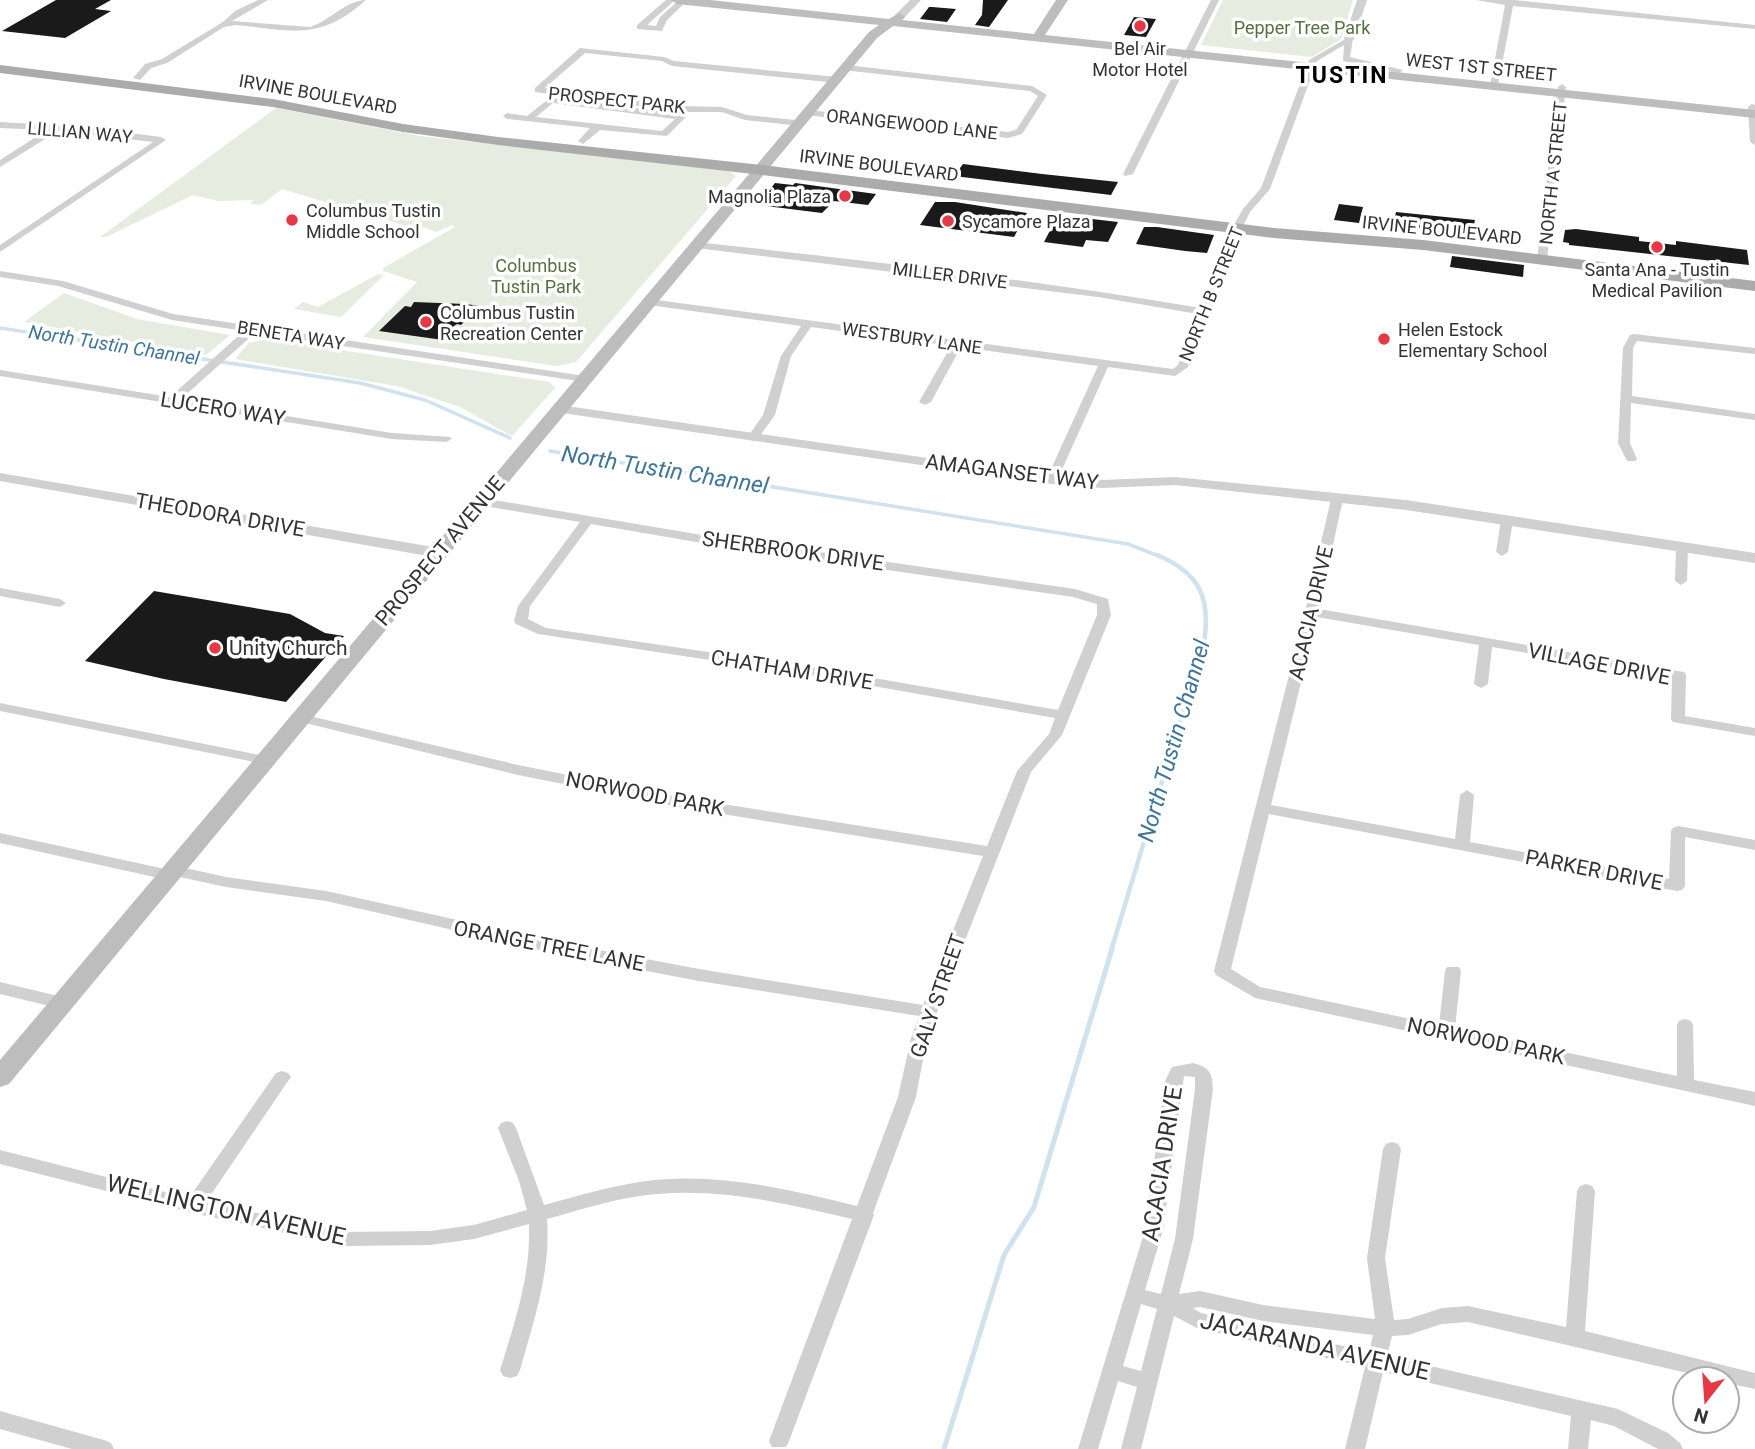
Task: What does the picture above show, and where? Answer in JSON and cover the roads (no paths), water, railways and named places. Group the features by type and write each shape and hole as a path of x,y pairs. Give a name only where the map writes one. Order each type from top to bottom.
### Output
{"main road":[{"path":"677,0 895,20"},
{"path":"737,0 895,20"},
{"path":"1039,35 1062,0"},
{"name":"WEST 1ST STREET","path":"895,20 1754,110"},
{"name":"PROSPECT AVENUE","path":"0,1077 766,166 873,35 895,20"},
{"name":"IRVINE BOULEVARD","path":"0,61 442,134 766,166"},
{"name":"WEST 1ST STREET","path":"1312,64 1399,69 1495,83"},
{"name":"IRVINE BOULEVARD","path":"0,69 273,95 479,129 1239,224 1423,245 1755,276"},
{"path":"169,90 206,91 216,88"},
{"path":"242,99 273,95"},
{"path":"442,134 467,133 479,129"},
{"path":"549,146 575,145 583,141"},
{"name":"IRVINE BOULEVARD","path":"1543,255 1755,286"}],"street":[{"path":"226,24 228,19 252,0"},
{"path":"240,11 264,0"},
{"path":"131,81 152,72 215,27 226,24 310,29 326,25 362,0"},
{"path":"671,0 640,27 659,29 663,19 683,0"},
{"path":"895,20 916,0"},
{"path":"1128,174 1215,0"},
{"path":"1362,0 1349,39 1346,59 1399,69"},
{"path":"1480,0 1755,27"},
{"path":"1495,83 1510,1"},
{"path":"1312,64 1349,39"},
{"name":"PROSPECT PARK","path":"805,118 745,117 728,111 681,109 538,90 583,51 710,68 724,67 837,80"},
{"name":"NORTH B STREET","path":"1175,373 1183,367 1239,224 1265,189 1312,64"},
{"name":"ORANGEWOOD LANE","path":"805,118 1015,135 1043,95 1032,89 846,68"},
{"name":"NORTH A STREET","path":"1543,255 1562,90"},
{"path":"507,116 529,119 597,127 664,134 682,117 551,100 529,119"},
{"path":"1754,110 1755,142"},
{"name":"LILLIAN WAY","path":"0,125 161,140 0,249"},
{"path":"583,141 597,127"},
{"path":"0,164 55,129"},
{"name":"MILLER DRIVE","path":"696,246 816,258 1084,292 1203,312"},
{"name":"BENETA WAY","path":"0,274 74,287 172,317 585,379"},
{"name":"WESTBURY LANE","path":"649,302 1175,373"},
{"path":"753,438 769,415 775,400 781,365 808,324"},
{"path":"172,401 253,330"},
{"path":"1631,459 1624,443 1630,341 1634,337 1755,351"},
{"path":"925,402 957,344"},
{"path":"1052,480 1104,365"},
{"name":"LUCERO WAY","path":"0,373 393,436 446,439"},
{"path":"1626,400 1755,417"},
{"name":"AMAGANSET WAY","path":"560,409 1052,480 1102,484 1175,481 1406,505 1755,558"},
{"name":"THEODORA DRIVE","path":"0,477 439,553"},
{"name":"ACACIA DRIVE","path":"1222,971 1312,612 1337,499"},
{"name":"SHERBROOK DRIVE","path":"482,502 708,540 1061,591 1103,602"},
{"name":"CHATHAM DRIVE","path":"588,520 524,606 521,621 543,631 816,672 1063,715"},
{"path":"1502,552 1507,520"},
{"path":"1681,581 1682,546"},
{"path":"0,592 60,603"},
{"name":"GALY STREET","path":"779,1441 907,1097 919,1038 929,1012 1024,771 1055,735 1104,615 1103,602"},
{"name":"VILLAGE DRIVE","path":"1312,612 1679,676 1678,719 1755,732"},
{"path":"1481,684 1486,642"},
{"path":"0,707 265,760"},
{"name":"NORWOOD PARK","path":"301,718 518,770 678,802 992,852"},
{"path":"1462,846 1467,795"},
{"name":"PARKER DRIVE","path":"1262,808 1677,886 1678,831 1755,845"},
{"name":"ORANGE TREE LANE","path":"0,838 170,873 317,894 562,950 685,973 929,1012"},
{"name":"NORWOOD PARK","path":"1222,971 1255,992 1755,1099"},
{"path":"1446,1033 1453,971"},
{"path":"0,988 62,1003"},
{"path":"1685,1025 1686,1084"},
{"name":"ACACIA DRIVE","path":"1088,1449 1154,1230 1174,1081 1178,1070 1193,1069 1203,1074 1205,1089 1184,1239 1131,1449"},
{"path":"193,1206 282,1077"},
{"path":"507,1128 537,1215 537,1258 533,1288 510,1370"},
{"path":"1355,1449 1384,1328 1385,1311 1376,1258 1392,1149"},
{"name":"WELLINGTON AVENUE","path":"0,1157 297,1231 345,1239 430,1238 474,1232 611,1194 655,1187 696,1185 773,1193 865,1214"},
{"path":"1575,1337 1586,1191"},
{"path":"1136,1295 1168,1304"},
{"name":"JACARANDA AVENUE","path":"1168,1304 1200,1299 1263,1313 1384,1328 1408,1327 1443,1316 1468,1314 1755,1381"},
{"name":"JACARANDA AVENUE","path":"1168,1304 1197,1320 1618,1418 1661,1439 1673,1449"},
{"path":"1112,1371 1148,1382"},
{"path":"1578,1449 1583,1408"},
{"path":"0,1420 104,1449"}],"waterway":[{"name":"North Tustin Channel","path":"0,328 360,383 425,400 510,438"},
{"name":"North Tustin Channel","path":"550,451 1128,544 1161,557"},
{"name":"North Tustin Channel","path":"1111,951 1204,643 1206,627 1204,600 1193,579 1172,562 1157,555"},
{"name":"North Tustin Channel","path":"944,1449 1004,1255 1034,1207 1112,949"}],"place":[{"name":"Bel Air Motor Hotel","path":"1140,26"},
{"name":"Magnolia Plaza","path":"845,196"},
{"name":"Columbus Tustin Middle School","path":"292,220"},
{"name":"Sycamore Plaza","path":"948,221"},
{"name":"Santa Ana - Tustin Medical Pavilion","path":"1657,247"},
{"name":"Columbus Tustin Recreation Center","path":"426,322"},
{"name":"Helen Estock Elementary School","path":"1384,339"},
{"name":"Unity Church","path":"215,648"}],"district":[{"name":"TUSTIN","path":"1342,75"}],"park label":[{"name":"Pepper Tree Park","path":"1302,27"},
{"name":"Columbus Tustin Park","path":"536,275"}]}
